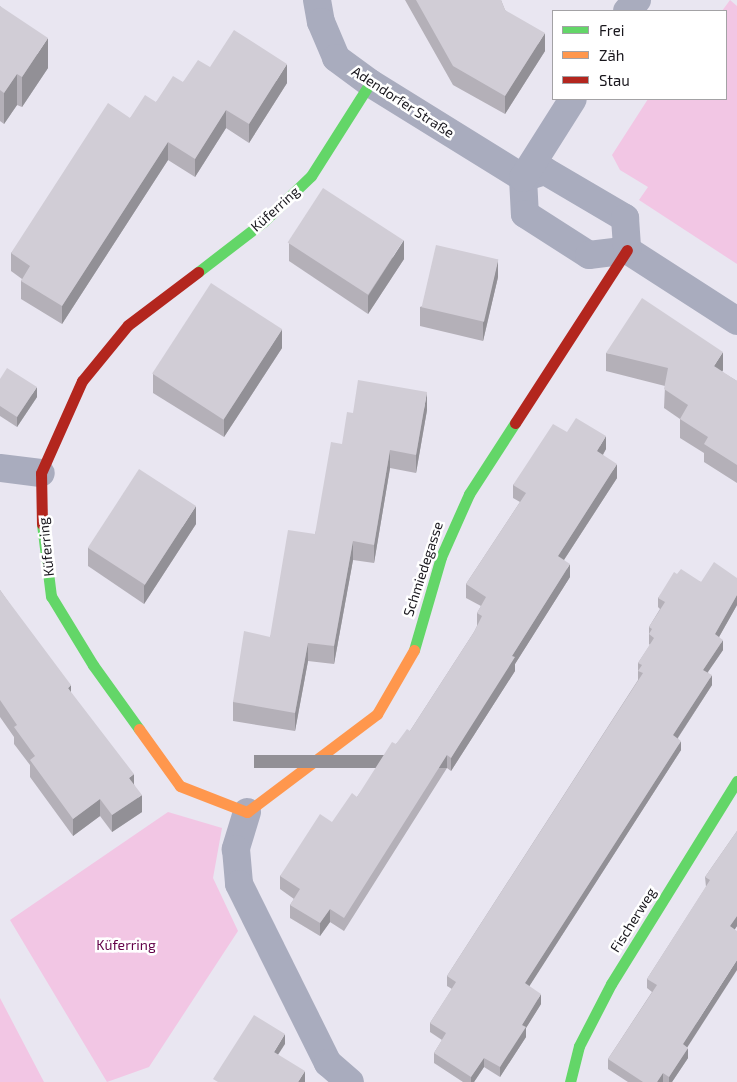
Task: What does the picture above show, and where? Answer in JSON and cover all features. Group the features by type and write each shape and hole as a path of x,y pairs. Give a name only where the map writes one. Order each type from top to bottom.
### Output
{"street":[{"name":"Adendorfer Straße","path":"317,0 321,22 336,58 370,83 523,178"},
{"name":"Küferring","path":"247,812 180,786 93,665 51,596 42,533 41,473 82,381 128,325 263,222 311,176 370,83"},
{"path":"572,100 523,178 525,214 589,256 628,250 737,321"},
{"path":"523,178 545,171 624,218 628,250"},
{"name":"Schmiedegasse","path":"247,812 377,714 388,698 412,658 441,557 469,494 628,250"},
{"path":"0,468 41,473"},
{"name":"Fischerweg","path":"570,1082 579,1046 611,984 737,781"},
{"path":"247,812 236,849 239,884 328,1063 350,1082"}],"green space":[{"path":"730,0 737,6 737,264 639,200 648,187 620,170 612,155 647,100 727,100 727,10 723,10"},
{"name":"Küferring","path":"168,812 222,828 213,878 238,931 149,1067 107,1082 10,920"},
{"path":"0,998 44,1082 0,1082"}],"building":[{"path":"416,0 501,0 505,10 545,33 505,96 453,66"},
{"path":"0,6 48,38 22,77 17,74 4,93 0,90"},
{"path":"234,30 287,64 249,124 226,110 195,159 168,142 62,306 21,281 30,266 11,253 108,103 130,118 145,95 156,102 173,76 183,82 198,60 210,67"},
{"path":"323,188 404,240 368,295 288,243"},
{"path":"436,245 498,259 484,322 422,307"},
{"path":"211,283 282,329 223,420 152,374"},
{"path":"642,298 723,352 714,366 737,381 737,465 704,444 708,437 680,419 688,405 664,389 668,368 606,353"},
{"path":"7,368 37,387 17,417 0,406 0,379"},
{"path":"358,380 427,392 416,455 390,450 374,545 353,541 334,646 308,643 295,713 233,702 244,631 270,637 288,530 315,534 331,442 342,444 347,412 353,413"},
{"path":"576,418 606,436 597,451 617,464 558,556 570,564 512,656 515,657 451,758 447,755 344,918 330,909 320,923 290,905 300,889 280,876 320,814 332,822 352,793 357,797 392,742 396,744 407,729 410,731 474,632 482,616 477,613 486,597 466,584 526,493 513,485 553,424 567,432"},
{"path":"139,469 196,506 145,585 88,548"},
{"path":"714,562 737,578 737,595 715,634 723,640 703,670 712,675 673,735 681,741 525,983 541,994 522,1025 526,1027 500,1067 484,1058 471,1077 434,1053 446,1033 430,1023 456,982 447,976 643,673 638,671 642,665 638,663 654,638 649,634 652,629 649,627 665,602 658,598 674,572 677,574 681,569 701,582"},
{"path":"0,590 71,685 68,688 134,774 129,778 142,795 112,815 100,799 73,819 30,760 35,756 14,727 17,725 0,700"},
{"path":"737,831 737,916 730,926 737,931 737,960 683,1044 688,1048 669,1077 663,1073 657,1082 643,1082 608,1059 657,985 647,979 710,880 705,877"},
{"path":"254,1015 285,1034 274,1052 305,1071 298,1082 218,1082 213,1079"}],"traffic: fast":[{"path":"198,272 263,222 311,176 370,83"},
{"path":"414,650 441,557 469,494 515,423"},
{"path":"42,524 51,596 93,665 139,729"},
{"path":"570,1082 579,1046 611,984 737,781"}],"traffic: slow":[{"path":"139,729 180,786 247,812 377,714 414,650"}],"traffic: jam":[{"path":"515,423 627,250"},
{"path":"42,524 41,473 82,381 128,325 198,272"}]}
